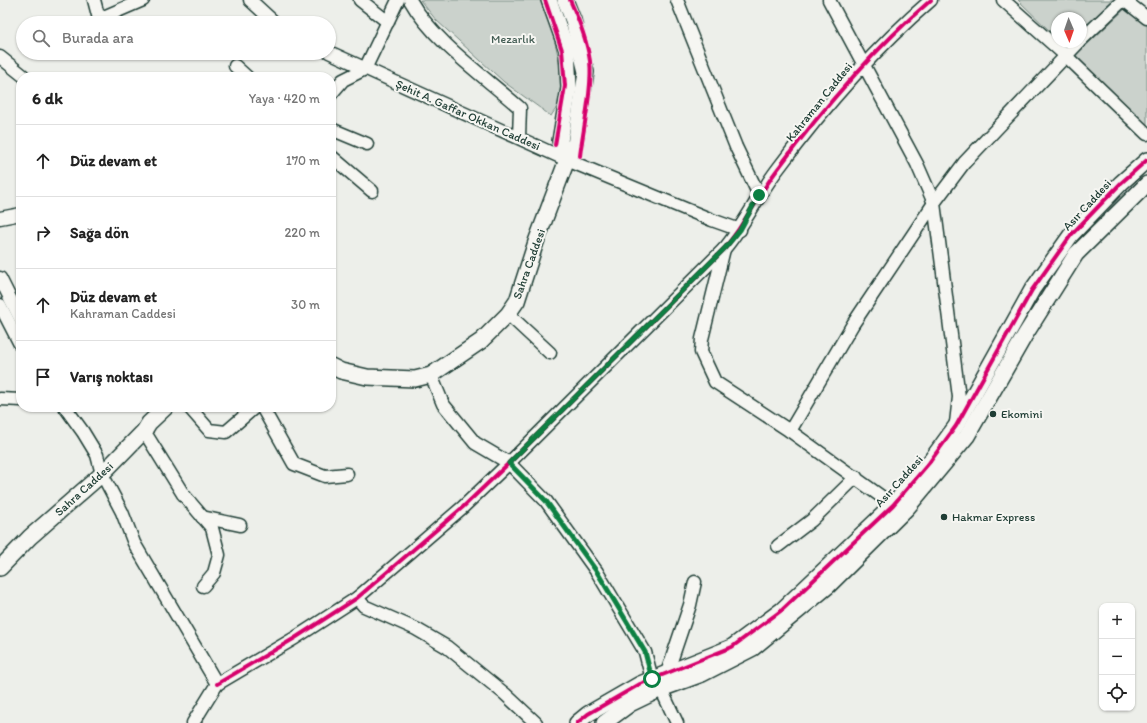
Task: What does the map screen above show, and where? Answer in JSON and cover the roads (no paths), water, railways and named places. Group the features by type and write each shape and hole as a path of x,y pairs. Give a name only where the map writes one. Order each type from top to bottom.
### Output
{"street":[{"path":"94,0 98,16"},
{"path":"106,16 143,0"},
{"path":"250,0 267,16"},
{"path":"360,0 388,22"},
{"path":"336,88 343,80 365,69 398,0"},
{"path":"410,0 418,13 439,38 520,108 520,137"},
{"path":"549,0 567,50 569,88 560,141 567,160"},
{"name":"Sahra Caddesi","path":"336,368 367,377 416,379 431,375 481,340 508,314 517,301 536,242 567,160 575,145 586,72 573,20 565,0"},
{"path":"677,0 736,147 759,195"},
{"path":"829,0 917,164 934,203 959,397 956,426"},
{"name":"Kahraman Caddesi","path":"217,684 295,638 357,598 463,507 509,463 725,248 740,230 759,195 778,169 862,64 931,0"},
{"path":"1003,0 1065,55 1147,134"},
{"path":"1087,34 1124,0 1147,18"},
{"path":"790,431 853,324 934,203 964,162 1073,48"},
{"name":"Şehit A. Gaffar Okkan Caddesi","path":"336,55 520,137 567,160 712,220 740,230"},
{"path":"0,57 19,72"},
{"path":"235,66 242,72"},
{"path":"336,131 366,144"},
{"path":"336,160 372,191"},
{"name":"Asır Caddesi","path":"604,723 656,684 667,673 732,647 782,610 893,505 929,464 956,426 1032,290 1072,235 1121,183 1147,160"},
{"name":"Asır Caddesi","path":"577,723 588,714 614,699 656,684 702,674 753,648 828,586 907,508 967,436 1025,335 1076,254 1147,184"},
{"path":"0,218 16,215"},
{"path":"725,248 702,339 701,352 715,382 790,431 893,505"},
{"path":"0,278 16,310"},
{"path":"0,304 16,336"},
{"path":"508,314 550,352"},
{"path":"431,375 443,404 475,442 509,463 546,501 597,572 645,652 656,684 677,723"},
{"path":"0,400 16,400"},
{"path":"68,412 83,432 97,455 102,474 122,512 134,543 217,684 193,723"},
{"name":"Sahra Caddesi","path":"0,568 30,537 102,474 144,431 148,423 160,412"},
{"path":"193,412 209,430 226,432 249,412"},
{"path":"265,412 294,464 325,476 347,474"},
{"path":"144,431 183,494 212,528 219,555 214,573 203,586"},
{"path":"778,546 812,520 856,477"},
{"path":"202,518 240,525"},
{"path":"667,673 690,605 695,582"},
{"path":"357,598 364,606 416,629 446,647 505,694 536,723"}],"place":[{"name":"Ekomini","path":"993,414"},
{"name":"Hakmar Express","path":"944,517"}],"park label":[{"name":"Mezarlık","path":"513,39"}]}
